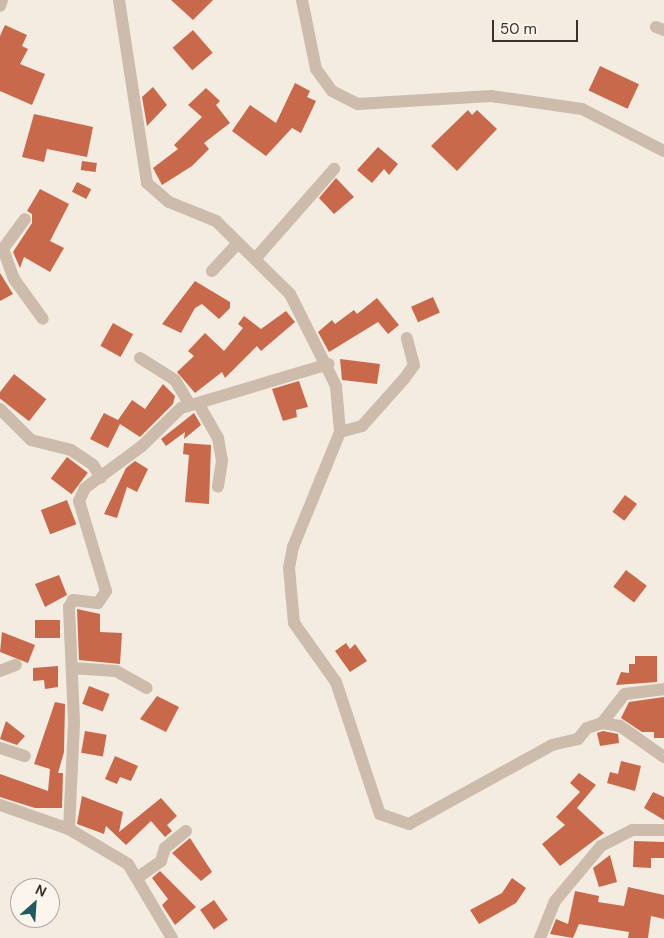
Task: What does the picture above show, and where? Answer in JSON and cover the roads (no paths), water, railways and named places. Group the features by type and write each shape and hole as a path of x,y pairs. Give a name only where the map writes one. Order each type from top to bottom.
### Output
{"street":[{"path":"0,6 2,0"},
{"path":"119,0 147,183 170,202 216,220 290,294 315,349 329,364 340,410 340,432 293,547 289,568 294,623 336,682 380,814 409,824 552,745 578,739 587,728 602,723 620,726 664,756"},
{"path":"302,0 316,69 332,91 358,104 491,96 582,109 664,151"},
{"path":"255,259 334,169"},
{"path":"25,219 1,251 14,279 43,319"},
{"path":"212,271 238,243"},
{"path":"340,432 362,426 414,365 407,338"},
{"path":"140,358 175,380 218,438 222,461 218,487"},
{"path":"69,829 72,668 69,607 73,600 98,603 106,591 79,501 85,488 101,478 181,408 329,364"},
{"path":"0,409 31,440 71,450 93,465 101,478"},
{"path":"0,671 16,665"},
{"path":"72,668 116,671 147,688"},
{"path":"602,723 625,694 664,689"},
{"path":"0,748 25,756"},
{"path":"0,805 69,829 115,854 137,878 172,938"},
{"path":"540,938 555,901 601,846 633,830 664,830"},
{"path":"137,878 161,861 165,848 186,831"}]}
